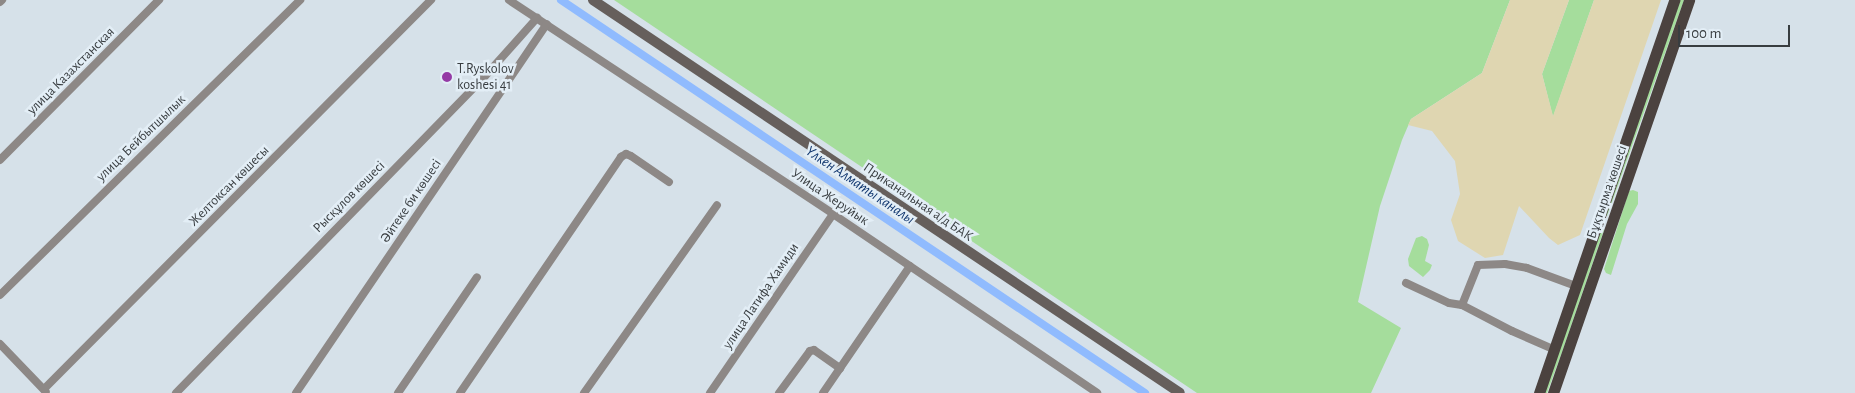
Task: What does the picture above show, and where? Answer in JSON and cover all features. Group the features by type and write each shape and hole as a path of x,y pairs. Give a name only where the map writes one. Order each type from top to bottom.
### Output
{"main road":[{"name":"Бұқтырма көшесі","path":"1538,393 1674,0"},
{"name":"Бұқтырма көшесі","path":"1553,393 1689,0"},
{"path":"1599,220 1611,225"}],"street":[{"name":"улица Казахстанская","path":"0,160 159,0"},
{"name":"улица Бейбытшылык","path":"0,295 300,0"},
{"name":"Желтоксан көшесы","path":"46,391 431,0"},
{"path":"509,0 547,24"},
{"name":"Приканальная а/д БАК","path":"593,0 1180,393"},
{"name":"Рысқұлов көшесі","path":"176,393 478,84 538,18"},
{"name":"Улица Жеруйык","path":"547,24 833,214 1093,392"},
{"name":"Әйтеке би көшесі","path":"296,393 547,24"},
{"path":"460,393 622,157 626,154 631,156 669,182"},
{"path":"584,393 717,205"},
{"name":"улица Латифа Хамиди","path":"710,393 833,214"},
{"path":"1462,305 1475,268 1485,264 1505,264 1528,268 1576,286"},
{"path":"823,393 910,266"},
{"path":"398,393 477,277"},
{"path":"1406,283 1449,303 1462,305 1553,350"},
{"path":"0,344 46,391"},
{"path":"779,393 810,351 814,350 840,368"}],"green space":[{"path":"614,0 1510,0 1482,73 1411,119 1402,140 1380,206 1358,302 1401,328 1371,393 1197,393"},
{"path":"1569,0 1594,0 1553,117 1542,74"},
{"path":"1678,0 1684,0 1607,216 1605,215"},
{"path":"1629,191 1638,192 1638,204 1627,224 1611,275 1606,273 1604,269"},
{"path":"1601,227 1604,230 1562,352 1547,393 1542,393"},
{"path":"1422,236 1427,239 1429,245 1425,261 1432,265 1423,277 1409,266 1408,259 1416,238"}],"sand":[{"path":"1510,0 1569,0 1542,74 1553,116 1594,0 1661,0 1580,235 1558,245 1519,206 1503,255 1485,258 1458,241 1451,220 1460,194 1455,161 1432,131 1408,125 1411,119 1482,73"}],"waterway":[{"name":"Үлкен Алматы каналы","path":"561,0 1145,393"}],"place":[{"name":"T.Ryskolov koshesi 41","path":"447,77"}]}
